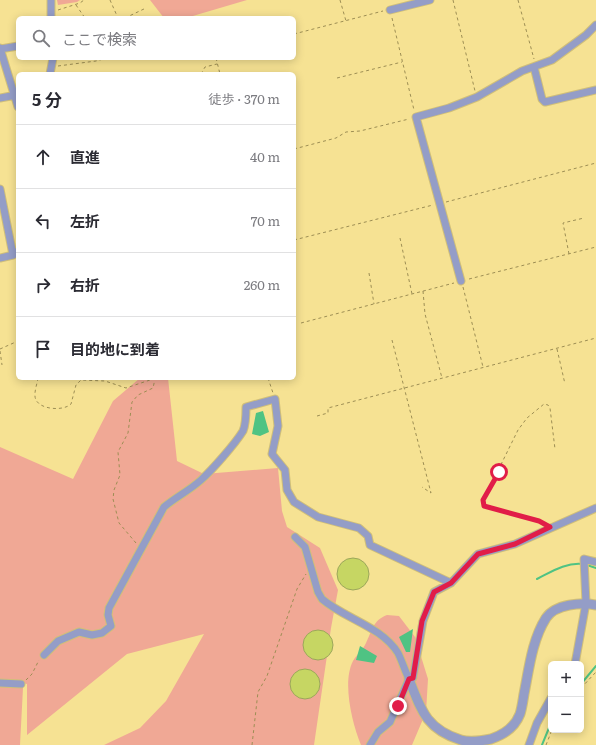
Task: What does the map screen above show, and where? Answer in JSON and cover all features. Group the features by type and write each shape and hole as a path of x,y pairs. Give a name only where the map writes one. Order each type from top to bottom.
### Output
{"street":[{"path":"50,0 51,16"},
{"path":"390,10 430,0"},
{"path":"461,281 416,117 449,108 477,97 522,71 560,54 586,35 596,25"},
{"path":"0,98 16,95 0,48 16,46"},
{"path":"50,72 53,60"},
{"path":"535,66 542,99 546,102 596,90"},
{"path":"0,189 16,253 0,258"},
{"path":"44,655 58,641 79,632 92,635 102,632 111,626 108,615 109,608 164,507 176,496 202,480 243,430 246,420 246,407 274,399 278,426 272,454 285,470 287,490 294,502 318,517 359,528 368,536 370,545 451,583"},
{"path":"370,745 378,732 390,722 409,679 413,678 422,621 434,592 451,583 478,554 515,544 550,527 596,508"},
{"path":"295,537 305,547 318,592 322,598 328,604 377,632 388,641 397,653 421,711 430,724 440,731 465,741 482,741 496,737 509,730 520,715 534,647 546,618 555,610 586,603 596,606"},
{"path":"576,661 586,603 584,559 596,562"},
{"path":"0,683 21,684"},
{"path":"529,745 537,723 548,703"}],"path":[{"path":"51,10 58,10 75,5 84,0"},
{"path":"110,0 117,16"},
{"path":"340,0 346,21"},
{"path":"453,0 477,97"},
{"path":"518,0 535,66"},
{"path":"75,5 83,16"},
{"path":"129,16 146,8"},
{"path":"296,34 390,10 416,117 360,131 346,132 336,138 296,148"},
{"path":"52,66 96,60"},
{"path":"216,60 219,72"},
{"path":"337,78 403,61"},
{"path":"202,72 205,67 217,64"},
{"path":"296,240 596,163"},
{"path":"569,254 563,223 584,218"},
{"path":"400,238 412,294"},
{"path":"301,323 596,247"},
{"path":"369,273 374,304"},
{"path":"461,281 483,368"},
{"path":"423,291 425,314 442,378"},
{"path":"317,416 328,413 328,408 596,338"},
{"path":"392,340 431,493 422,487"},
{"path":"2,365 0,350 16,342"},
{"path":"556,349 565,384"},
{"path":"38,380 35,396 38,404 62,408 72,404 76,385 81,380 105,381 126,388 152,380"},
{"path":"142,549 119,523 113,499 114,490 120,475 118,452 128,433 131,422 132,402 138,395 153,388 155,380"},
{"path":"269,380 274,399"},
{"path":"550,527 539,521 486,508 482,503 518,430 527,418 544,404 548,405 550,408 555,449"},
{"path":"252,745 258,692 267,676 297,590 303,577 312,572"},
{"path":"21,684 32,674 35,666 44,655"},
{"path":"584,685 596,672"},
{"path":"546,745 551,733"}],"shaded area":[{"path":"57,0 80,0 77,2 58,5"},
{"path":"150,0 247,0 193,16 162,16"},
{"path":"138,380 168,380 177,461 204,474 278,468 282,511 287,527 320,548 338,590 314,745 104,745 140,728 166,701 204,634 127,654 27,735 27,684 0,679 0,447 73,479 113,401"},
{"path":"263,411 269,432 260,436 252,434 256,413"},
{"path":"387,615 399,616 415,637 428,679 426,712 412,745 361,745 354,726 348,691 350,670 353,661 365,645 376,623 382,617"},
{"path":"413,629 410,652 406,652 399,637"},
{"path":"360,646 377,656 374,663 356,660"},
{"path":"0,686 23,688 20,745 0,745"}],"building":[{"path":"350,558 356,558 365,562 369,574 365,586 356,590 350,590 341,586 337,577 337,571 341,562"},
{"path":"318,630 324,631 332,639 332,651 324,659 318,660 312,659 304,651 303,645 304,639 312,631"},
{"path":"305,669 315,674 320,684 315,694 305,699 295,694 290,684 295,674"}],"waterway":[{"path":"537,579 565,566 583,564"},
{"path":"587,565 596,568"},
{"path":"584,680 596,666"},
{"path":"542,745 548,730"}],"route":[{"path":"398,706 409,679 413,678 422,621 434,592 451,583 478,554 515,544 550,527 539,521 486,508 484,506 482,503 483,500 499,472"}]}
